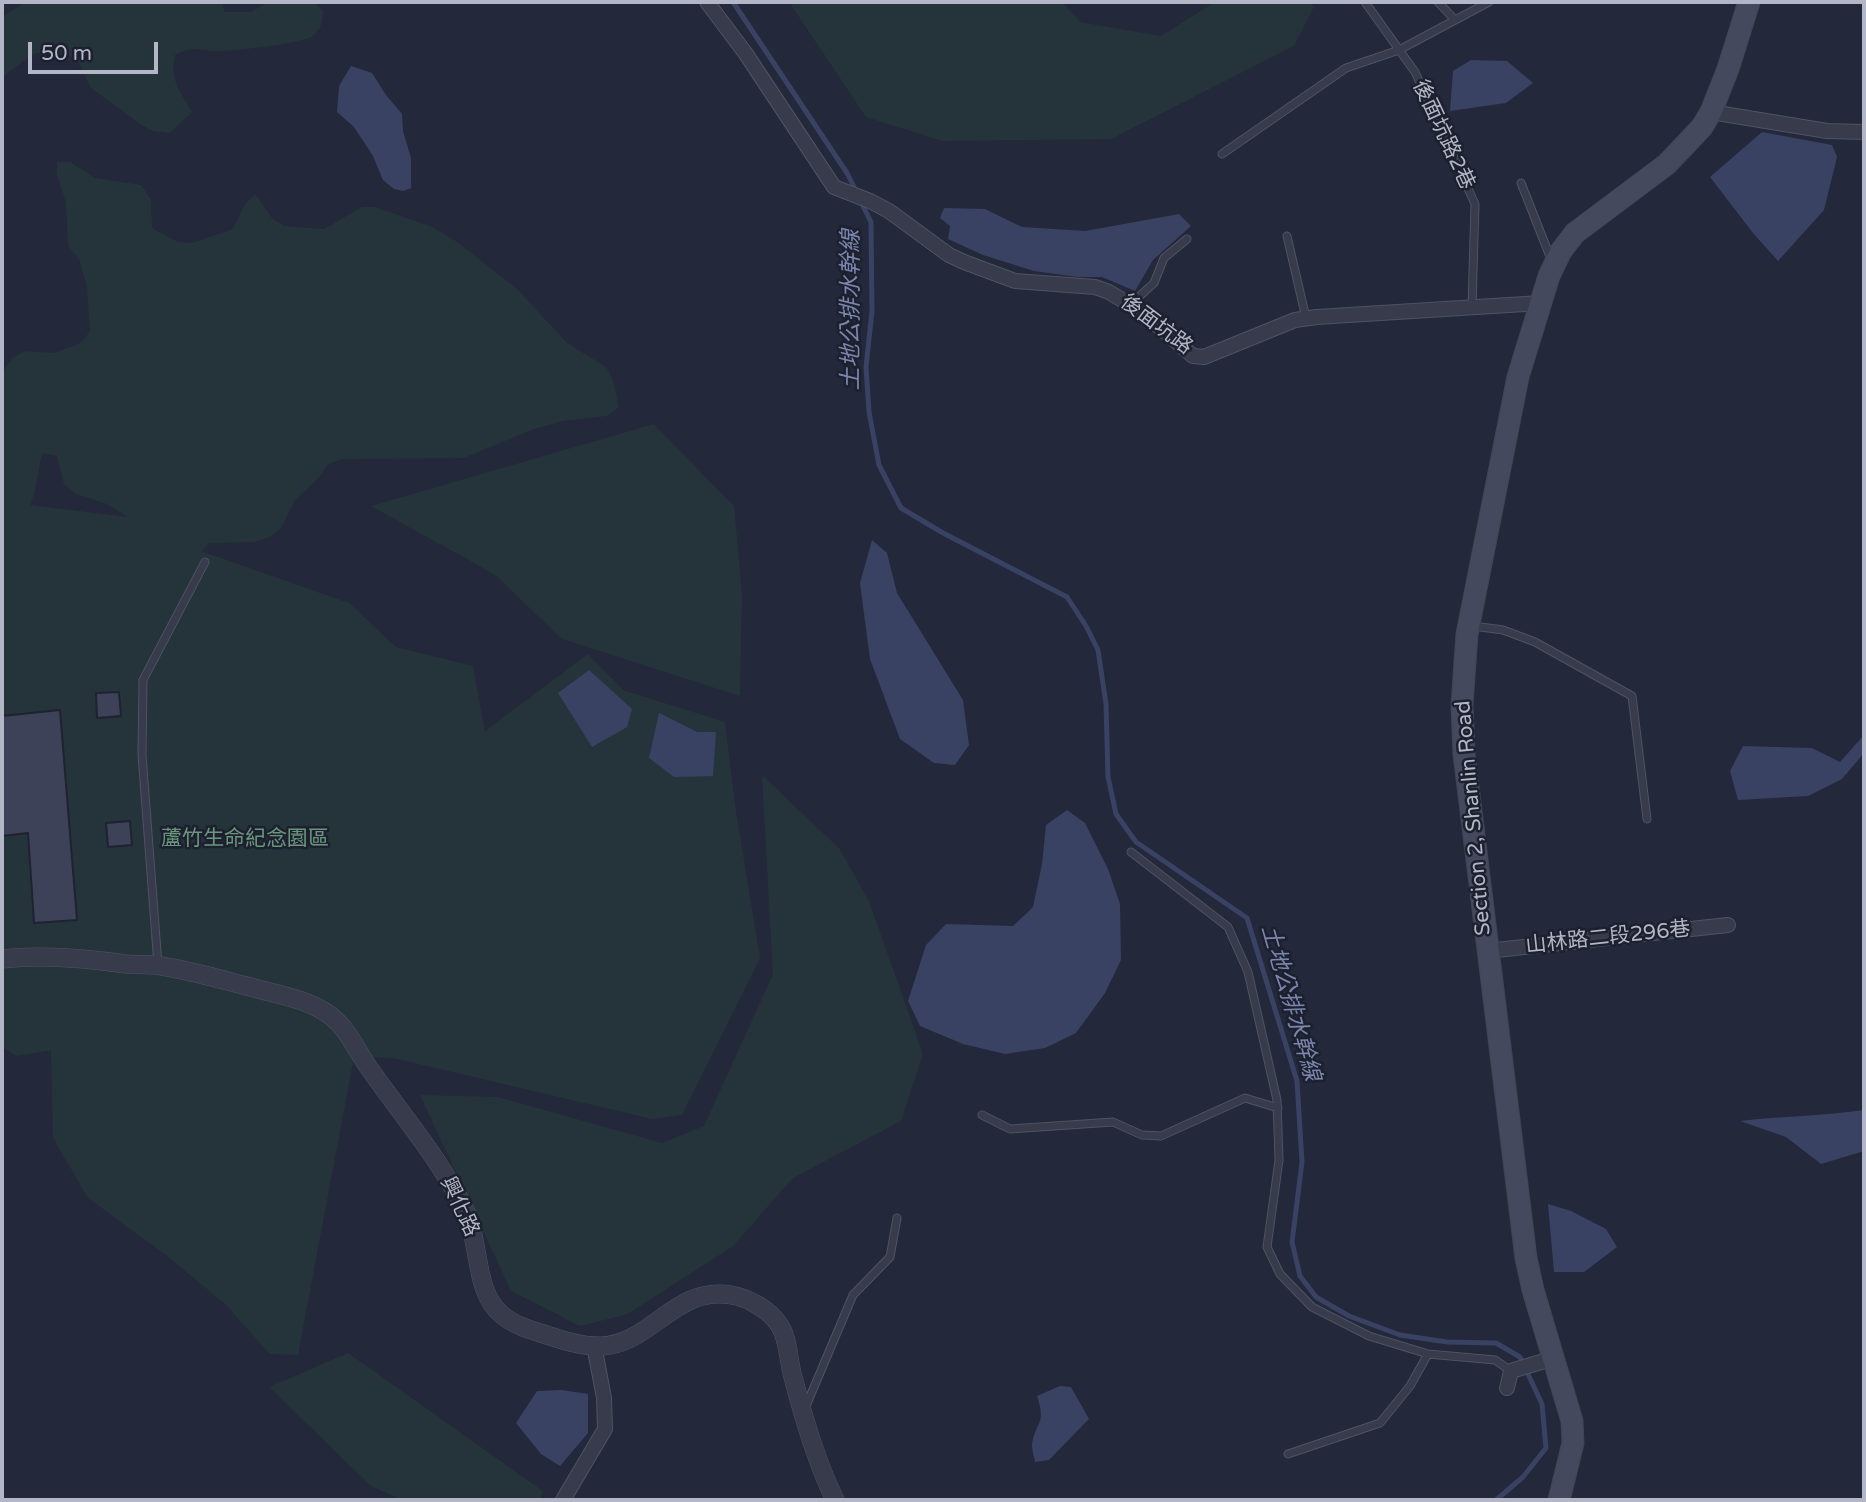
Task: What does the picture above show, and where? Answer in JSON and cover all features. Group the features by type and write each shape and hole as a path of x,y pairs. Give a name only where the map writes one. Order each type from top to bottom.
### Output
{"main road":[{"name":"Section 2, Shanlin Road","path":"1559,1500 1573,1443 1572,1420 1547,1359 1527,1258 1464,754 1462,669 1468,625 1518,377 1554,266 1561,251 1575,233 1667,164 1685,146 1711,112 1749,2"}],"street":[{"name":"後面坑路","path":"707,2 746,54 834,187 870,201 949,255 964,262 1016,281 1095,287 1110,292 1131,304 1194,356 1204,357 1286,323 1306,319 1541,303"},
{"path":"1711,112 1826,131 1864,132"},
{"name":"山林路二段296巷","path":"1487,951 1728,925"},
{"name":"興化路","path":"2,959 41,956 158,965 303,1000 328,1014 345,1028 367,1065 429,1149 467,1213 477,1244 482,1281 491,1304 503,1316 528,1329 560,1339 605,1346 623,1341 701,1294 731,1295 763,1307 780,1326 786,1342 789,1362 819,1465 835,1500"},
{"path":"562,1500 605,1429 604,1398 594,1345"},
{"path":"1507,1388 1512,1371 1547,1359"}],"lane":[{"name":"後面坑路2巷","path":"1365,2 1415,72 1475,204 1472,307"},
{"path":"1438,2 1455,20"},
{"path":"1222,154 1346,68 1399,50 1489,2"},
{"path":"1521,183 1554,266"},
{"path":"1287,236 1306,319"},
{"path":"1131,304 1154,283 1164,258 1187,239"},
{"path":"158,965 142,755 143,680 205,562"},
{"path":"1468,625 1503,630 1535,642 1632,695 1647,820"},
{"path":"1131,852 1228,927 1248,972 1278,1108 1279,1160 1267,1247 1280,1274 1312,1307 1369,1336 1428,1354 1495,1360 1512,1371"},
{"path":"982,1115 1010,1129 1113,1122 1142,1135 1161,1136 1245,1098 1278,1108"},
{"path":"803,1413 853,1295 890,1257 897,1218"},
{"path":"1288,1454 1380,1423 1410,1386 1428,1354"}],"green space":[{"path":"26,2 222,2 225,12 251,12 268,2 313,2 324,11 319,30 308,38 238,50 191,49 175,55 175,78 192,112 170,133 153,131 140,124 91,88 78,61 66,53 35,53 2,77 2,17"},
{"path":"789,2 1062,2 1080,22 1161,36 1215,2 1310,2 1314,7 1294,46 1111,139 942,141 866,117"},
{"name":"蘆竹生命紀念園區","path":"57,162 70,162 95,178 141,185 151,199 152,228 178,242 192,243 233,229 245,204 255,194 272,218 284,226 324,229 362,207 375,207 430,226 456,241 517,289 567,343 606,367 613,380 619,407 607,416 563,421 534,429 464,458 341,459 327,465 319,478 295,500 281,528 270,537 254,542 209,543 201,551 349,603 396,647 473,666 485,731 588,654 623,690 725,722 735,805 760,958 682,1115 652,1119 393,1058 354,1057 298,1355 270,1354 224,1303 167,1256 88,1198 53,1138 51,1050 17,1056 2,1047 2,373 13,357 26,351 53,353 68,348 82,342 90,331 87,287 79,259 68,246 66,202 57,175","holes":["42,453 57,456 64,484 76,494 107,504 128,517 30,505"]},
{"path":"654,424 734,506 742,594 740,696 562,639 494,574 371,506"},
{"path":"762,775 839,848 869,901 923,1054 901,1121 793,1178 733,1246 628,1314 580,1326 511,1291 420,1095 498,1097 662,1143 704,1126 773,974"},
{"path":"348,1353 543,1491 540,1500 402,1500 371,1486 269,1387"}],"water":[{"path":"1471,60 1507,61 1533,83 1506,103 1450,111 1453,71"},
{"path":"351,66 372,73 402,114 403,131 411,158 411,188 403,191 394,189 383,180 373,156 354,127 337,112 339,86"},
{"path":"1762,132 1832,145 1837,157 1824,210 1778,261 1710,177"},
{"path":"944,208 985,209 1022,227 1085,231 1179,214 1191,226 1153,260 1135,291 1102,277 1077,277 1034,271 983,255 948,239 950,226 940,218"},
{"path":"872,540 887,553 897,593 963,700 969,745 955,765 934,763 900,739 870,659 860,583"},
{"path":"589,670 632,709 627,727 592,747 558,693"},
{"path":"659,713 697,732 716,732 713,776 674,777 649,758"},
{"path":"1864,735 1864,753 1842,779 1808,796 1738,800 1730,771 1743,746 1812,748 1840,762"},
{"path":"1067,810 1085,823 1108,869 1120,904 1121,960 1105,993 1076,1033 1045,1048 1005,1054 963,1044 920,1026 908,1001 926,945 946,924 1013,926 1033,907 1042,864 1046,825"},
{"path":"1864,1110 1864,1151 1821,1164 1786,1137 1740,1121 1833,1114"},
{"path":"1548,1204 1571,1211 1606,1229 1617,1247 1584,1272 1554,1272"},
{"path":"1060,1386 1071,1387 1089,1419 1049,1460 1035,1462 1033,1437 1041,1418 1037,1396"},
{"path":"562,1390 588,1394 588,1433 560,1466 541,1454 516,1423 537,1391"}],"building":[{"path":"119,692 121,716 97,718 96,693"},
{"path":"60,710 77,920 34,923 28,833 2,836 2,716"},
{"path":"130,821 132,845 108,847 106,823"}],"waterway":[{"name":"土地公排水幹線","path":"733,2 847,173 857,193"},
{"name":"土地公排水幹線","path":"861,202 871,222 872,311 866,367 869,412 879,465 901,508 943,533 1067,597 1086,626 1098,650 1106,704 1108,777 1116,814 1136,842 1247,918 1297,1081 1302,1162 1292,1242 1300,1276 1316,1297 1349,1316 1400,1335 1447,1342 1496,1343 1520,1357 1542,1404 1546,1448 1523,1477 1496,1500"}]}
